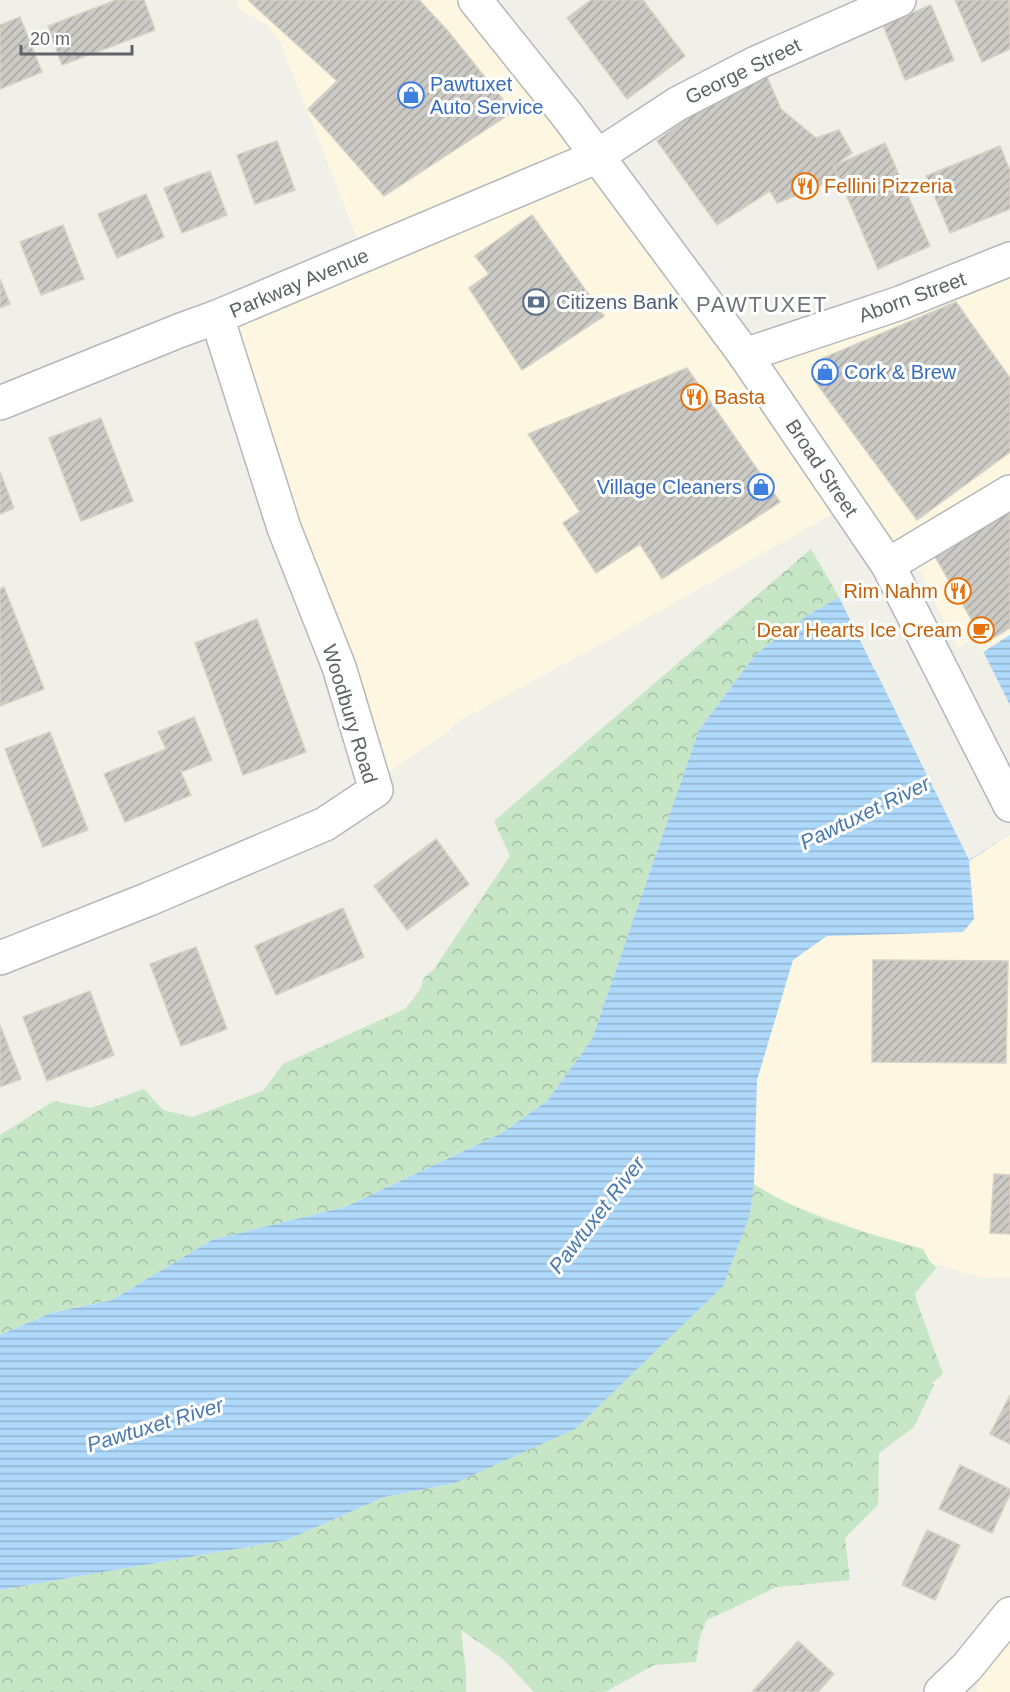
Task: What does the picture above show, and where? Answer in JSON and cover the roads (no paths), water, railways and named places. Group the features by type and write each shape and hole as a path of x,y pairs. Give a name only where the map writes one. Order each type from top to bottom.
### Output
{"street":[{"name":"Broad Street","path":"475,0 567,115 745,356 890,569 1010,805"},
{"name":"George Street","path":"596,157 677,104 746,68 898,0"},
{"name":"Parkway Avenue","path":"0,403 218,317 596,157"},
{"name":"Aborn Street","path":"745,356 900,303 1010,259"},
{"name":"Woodbury Road","path":"0,958 149,899 325,824 376,790 339,667 284,528 218,317"},
{"path":"890,569 1010,492"},
{"path":"941,1692 967,1667 1010,1614"}],"water":[{"name":"Pawtuxet River","path":"839,597 875,671 983,652 1010,635 1010,834 969,861 974,919 963,932 827,936 793,960 757,1080 754,1184 750,1214 723,1286 575,1429 455,1483 384,1497 287,1540 0,1590 0,1335 51,1313 112,1300 212,1240 345,1207 500,1134 547,1101 592,1039 699,730 756,654 808,615"}],"place":[{"name":"Pawtuxet Auto Service","path":"411,95"},
{"name":"Fellini Pizzeria","path":"805,186"},
{"name":"Citizens Bank","path":"536,302"},
{"name":"Cork & Brew","path":"825,372"},
{"name":"Basta","path":"694,397"},
{"name":"Village Cleaners","path":"761,487"},
{"name":"Rim Nahm","path":"958,591"},
{"name":"Dear Hearts Ice Cream","path":"981,630"}],"district":[{"name":"PAWTUXET","path":"762,304"}]}
